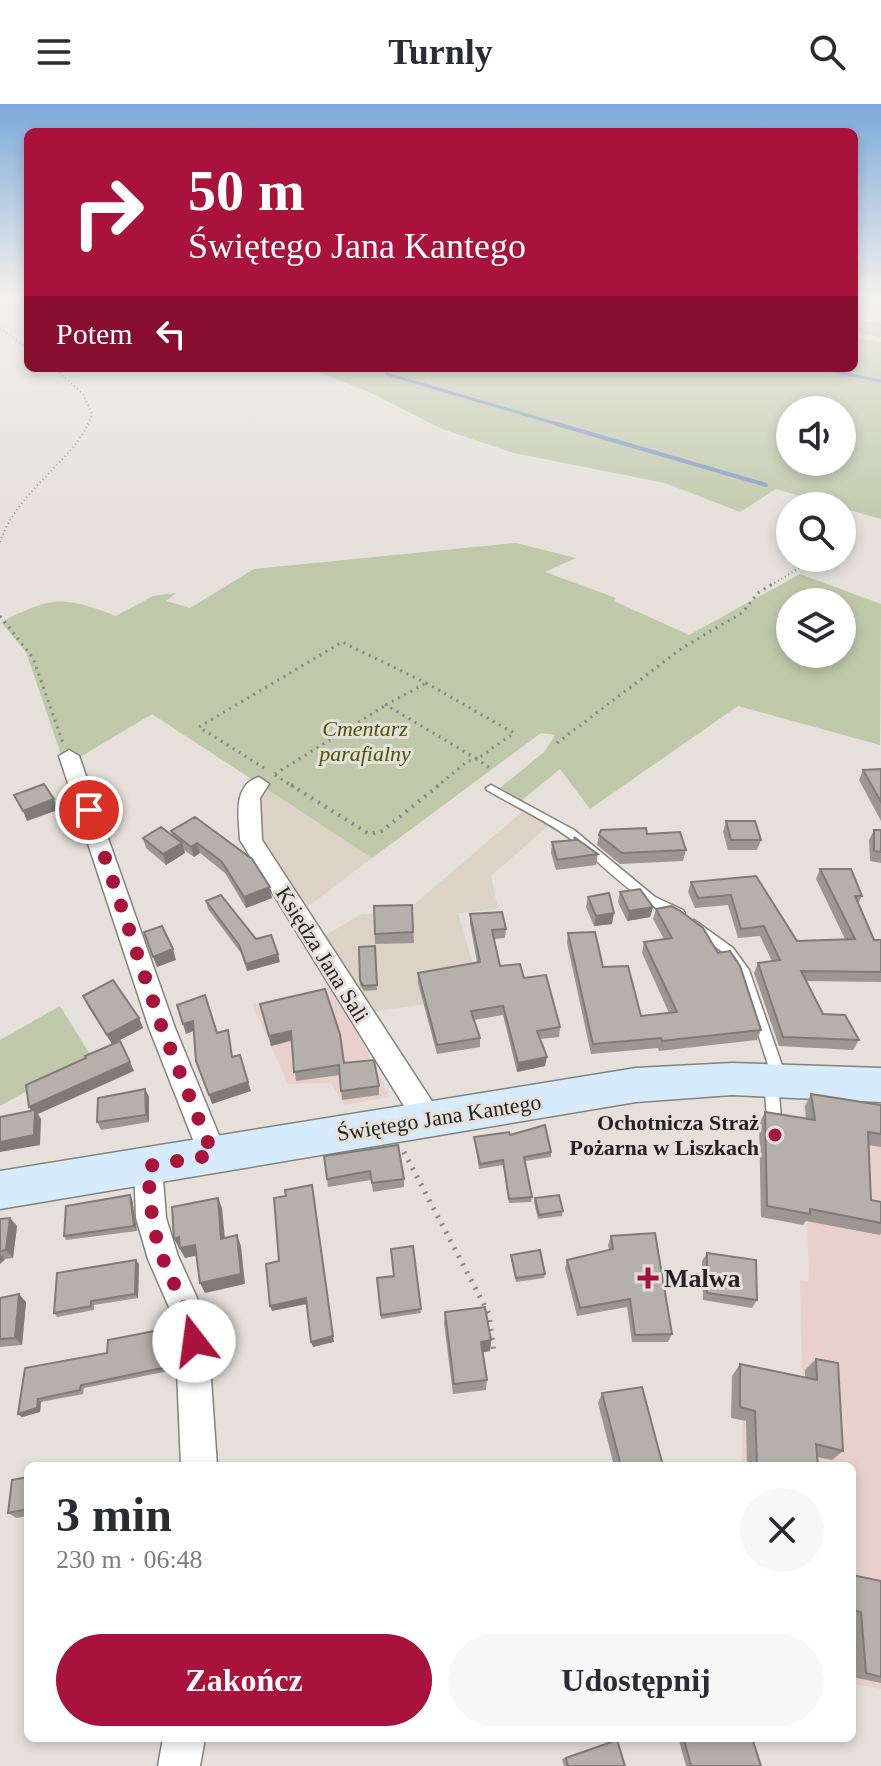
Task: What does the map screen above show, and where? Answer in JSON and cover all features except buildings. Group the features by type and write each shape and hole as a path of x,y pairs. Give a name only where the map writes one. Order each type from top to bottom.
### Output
{"main road":[{"name":"Świętego Jana Kantego","path":"0,1190 213,1155 412,1128 636,1085 697,1080 775,1093 881,1085"}],"street":[{"path":"69,756 167,1040 213,1155"},
{"name":"Księdza Jana Sali","path":"266,779 249,797 251,840 412,1128"},
{"path":"148,1166 151,1218 163,1259 191,1320 199,1462"},
{"path":"179,1766 183,1742"}],"lane":[{"path":"491,788 570,833 651,900 682,915 729,951 745,973 775,1093"}],"path":[{"path":"0,542 11,511 43,472 82,437 91,419 90,405 61,376"},
{"path":"557,743 682,648 742,613 758,593 793,572"},
{"path":"0,616 17,631 32,652 69,756"},
{"path":"342,642 426,683 512,729 514,733 477,759 468,761 382,831 369,834 266,779 199,727 342,642"},
{"path":"266,779 426,683"},
{"path":"386,705 491,769"},
{"path":"412,1128 489,1314 494,1354"}],"shaded area":[{"path":"263,787 372,858 302,911 258,840 254,819"},
{"path":"522,812 548,826 491,876 498,909 458,913 482,996 370,1012 324,936 362,914 403,914"},
{"path":"333,986 390,1097 344,1105 331,1083 288,1084 252,1004"},
{"path":"803,1102 881,1107 881,1689 856,1685 856,1462 742,1462 742,1421 803,1434 800,1280 809,1281"}],"green space":[{"path":"327,376 881,376 881,519 856,512 856,492 786,492 776,489 740,512 665,483 514,453 442,429 369,392"},
{"name":"Cmentarz parafialny","path":"516,543 576,558 545,572 616,598 614,601 689,635 800,574 838,588 776,588 776,668 856,668 856,595 881,604 880,745 738,706 590,809 560,769 521,801 500,788 544,752 555,735 541,733 372,858 152,714 65,766 26,652 1,622 33,608 57,602 82,605 116,616 153,596 176,593 166,601 190,608 254,569"},
{"path":"60,1006 91,1056 0,1106 0,1040"}],"waterway":[{"path":"392,376 564,426"},
{"path":"854,376 881,381"},
{"path":"557,424 766,485"}],"place":[{"name":"Ochotnicza Straż Pożarna w Liszkach","path":"775,1135"},
{"name":"Malwa","path":"648,1278"}],"route":[{"path":"89,810 162,1028 213,1155 148,1166 151,1218 163,1259 191,1320 194,1341"}]}
